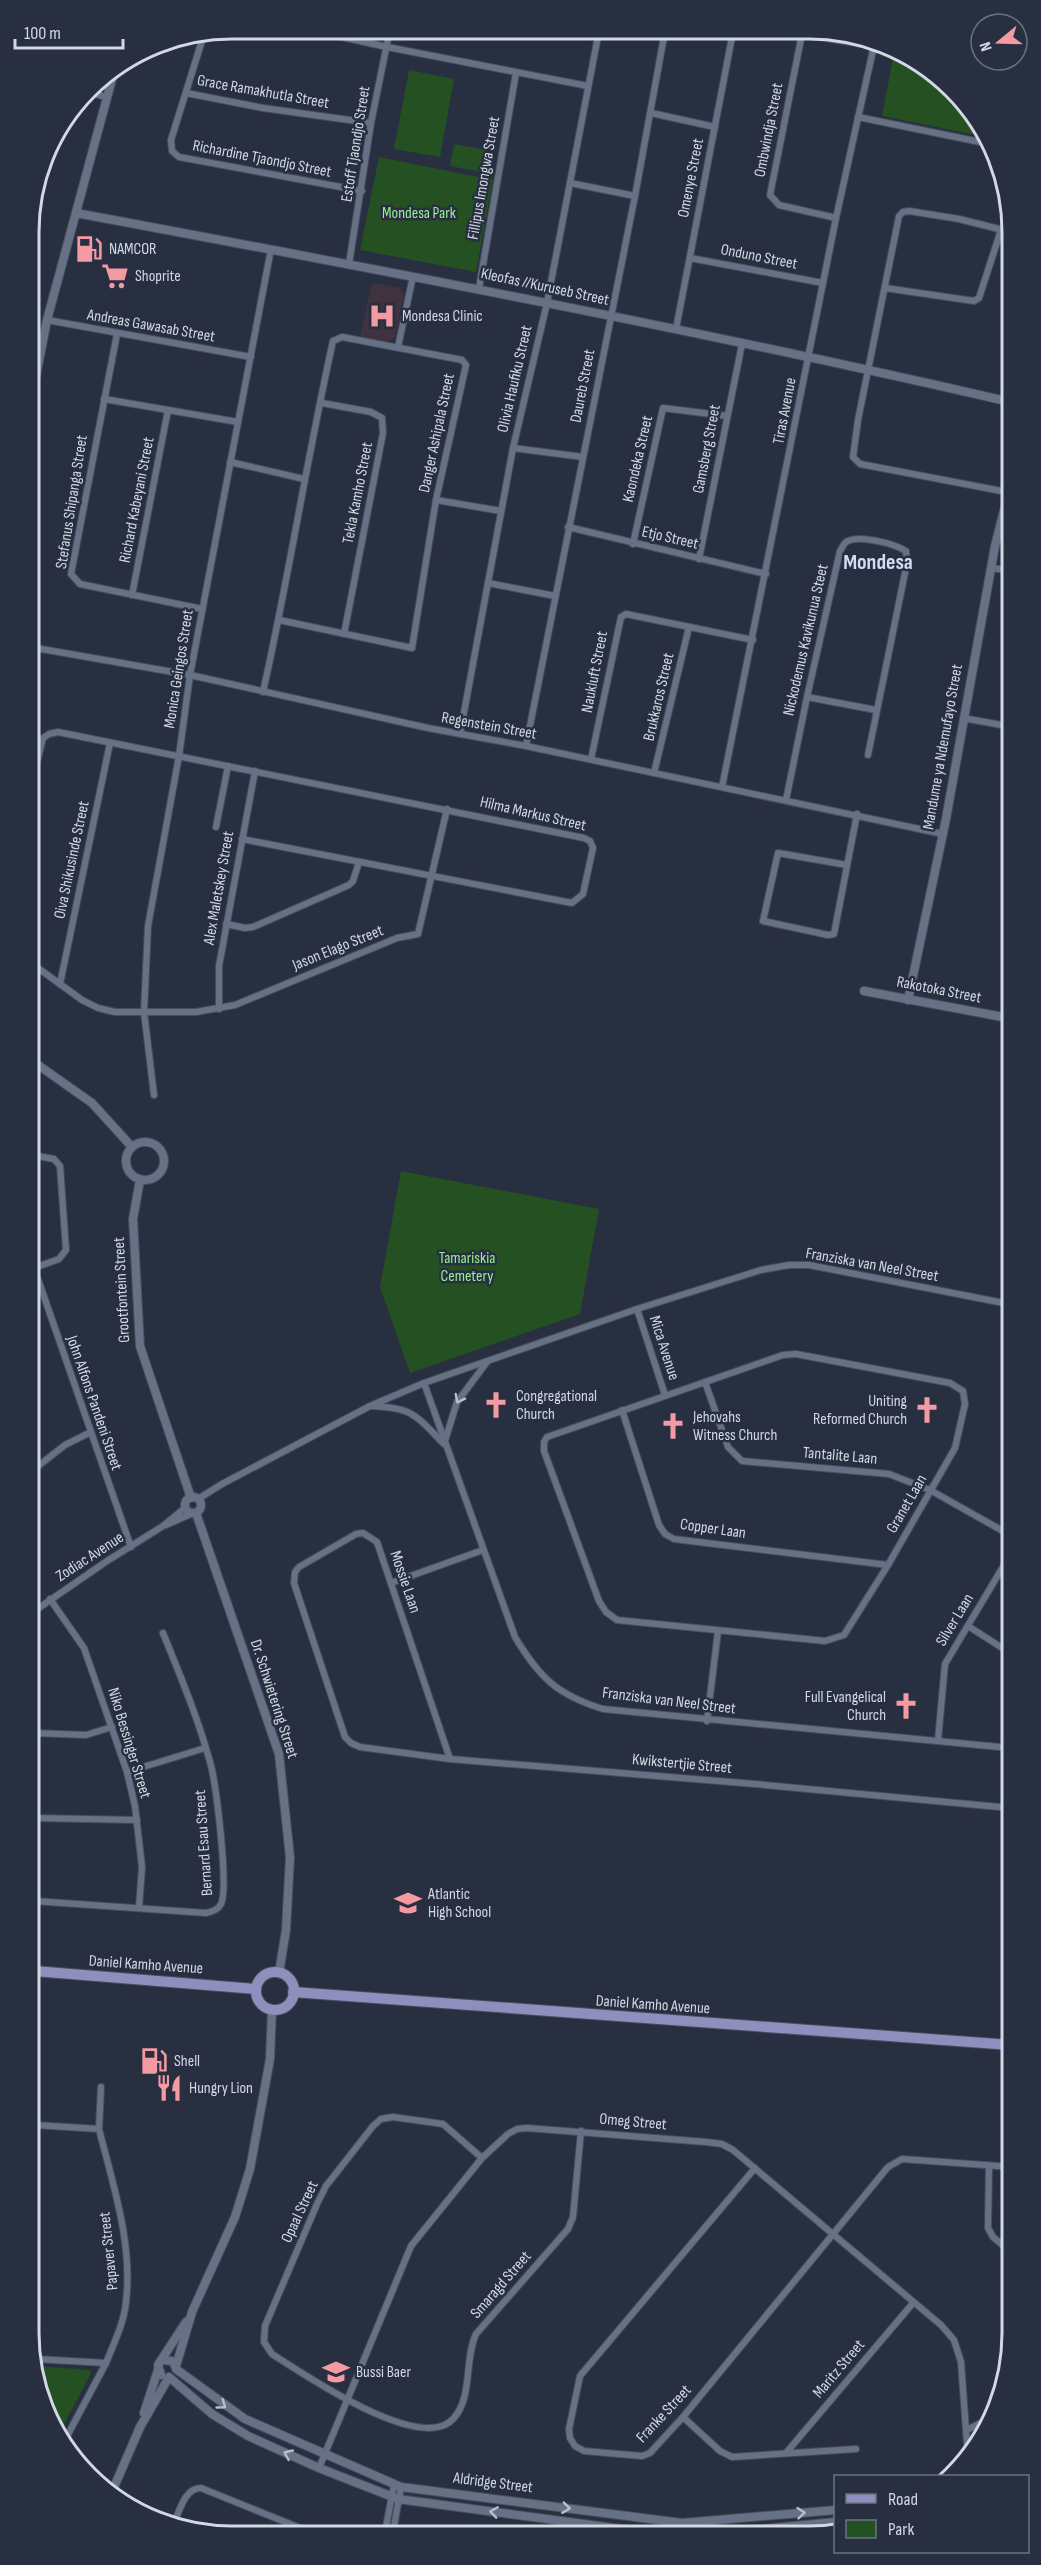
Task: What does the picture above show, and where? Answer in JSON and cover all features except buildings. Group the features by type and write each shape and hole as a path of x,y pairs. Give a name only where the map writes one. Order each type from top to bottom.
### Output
{"main road":[{"name":"Daniel Kamho Avenue","path":"39,1971 256,1989"},
{"path":"279,1973 291,1982 293,1992 287,2005 273,2010 260,2004 256,1989 258,1982 266,1974 279,1973"},
{"name":"Daniel Kamho Avenue","path":"293,1992 1002,2044"}],"street":[{"path":"353,39 588,86"},
{"name":"Estoff Tjaondjo Street","path":"349,264 371,123 388,39"},
{"name":"Olivia Haufiku Street","path":"460,734 513,448 547,303 597,39"},
{"name":"Daureb Street","path":"526,746 635,196 664,39"},
{"name":"Omenye Street","path":"676,329 732,39"},
{"name":"Ombwindja Street","path":"801,39 770,195 779,205 836,218"},
{"name":"Richardine Tjaondjo Street","path":"202,42 171,140 172,151 179,157 362,191"},
{"name":"Tiras Avenue","path":"722,787 836,218 874,50"},
{"name":"Fillipus Imongwa Street","path":"479,288 516,73"},
{"path":"39,353 111,82"},
{"name":"Grace Ramakhutla Street","path":"186,93 263,108 371,123"},
{"path":"96,95 106,98"},
{"path":"651,113 715,127"},
{"path":"858,117 979,142"},
{"path":"570,183 635,196"},
{"path":"885,288 974,302 979,298 999,229 959,219 903,212 899,216 869,369 853,457 856,461 1002,491"},
{"name":"Kleofas //Kuruseb Street","path":"76,213 479,288 869,369 1002,400"},
{"name":"Monica Geingos Street","path":"154,1095 144,1012 148,926 179,756 202,609 272,249"},
{"name":"Onduno Street","path":"690,258 823,283"},
{"path":"398,347 413,276"},
{"name":"Andreas Gawasab Street","path":"47,320 251,357"},
{"name":"Stefanus Shipanga Street","path":"117,333 71,574 80,585 202,609"},
{"name":"Danger Ashipala Street","path":"263,692 333,342 342,337 462,360 466,365 436,500 412,648 279,620"},
{"name":"Gamsberg Street","path":"699,559 742,344"},
{"path":"104,399 238,422"},
{"name":"Tekla Kamho Street","path":"321,403 371,412 382,418 383,433 344,634"},
{"name":"Kaondeka Street","path":"633,543 663,408 727,416"},
{"name":"Richard Kabeyani Street","path":"132,595 168,410"},
{"path":"513,448 583,457"},
{"path":"230,462 304,479"},
{"path":"436,500 501,511"},
{"name":"Mandume ya Ndemufayo Street","path":"908,1000 943,834 991,568 1002,521"},
{"name":"Etjo Street","path":"568,528 766,574"},
{"name":"Nickodemus Kavikunua Steet","path":"786,800 840,551 846,542 855,539 896,545 906,551 907,562 868,755"},
{"path":"991,568 1002,569"},
{"path":"489,583 555,596"},
{"name":"Naukluft Street","path":"591,759 621,617 626,614 753,640"},
{"name":"Brukkaros Street","path":"654,773 689,627"},
{"name":"Regenstein Street","path":"39,649 190,675 460,734 857,814 943,834"},
{"path":"807,697 876,710"},
{"path":"963,718 1002,725"},
{"name":"Hilma Markus Street","path":"39,745 42,738 58,732 584,838 593,848 583,894 572,903 242,839"},
{"name":"Oiva Shikusinde Street","path":"60,984 110,743"},
{"path":"216,827 228,766"},
{"name":"Alex Maletskey Street","path":"219,1010 219,966 255,771"},
{"name":"Jason Elago Street","path":"39,969 82,1000 98,1008 115,1012 219,1010 397,938 418,934 447,809"},
{"path":"847,865 778,853 764,921 818,933 834,934 857,814"},
{"path":"226,924 245,928 253,927 349,885 359,862"},
{"name":"Rakotoka Street","path":"864,991 1002,1017"},
{"path":"39,1065 92,1103 132,1147"},
{"path":"140,1143 152,1143 162,1152 165,1160 164,1167 156,1178 148,1181 140,1180 133,1176 126,1164 128,1152 140,1143"},
{"name":"John Alfons Pandeni Street","path":"39,1156 54,1159 60,1166 66,1250 59,1259 39,1264"},
{"name":"Grootfontein Street","path":"140,1180 133,1219 140,1346 195,1498"},
{"name":"Franziska van Neel Street","path":"195,1498 370,1406 424,1383 637,1309 760,1270 789,1265 809,1265 1002,1303"},
{"name":"John Alfons Pandeni Street","path":"39,1283 89,1432 131,1547"},
{"name":"Mica Avenue","path":"637,1309 665,1395"},
{"name":"Granet Laan","path":"796,1354 950,1383 963,1390 965,1404 955,1448 888,1565 844,1635 825,1641 617,1620 606,1612 599,1601 544,1451 544,1442 547,1437 705,1382 783,1355 796,1354"},
{"path":"370,1406 399,1408 415,1415 444,1445 457,1402 488,1361"},
{"name":"Tantalite Laan","path":"705,1382 728,1447 742,1461 890,1474 930,1490 1002,1530"},
{"name":"Franziska van Neel Street","path":"424,1383 444,1445 515,1637 527,1657 555,1688 578,1701 603,1709 707,1721 1002,1747"},
{"name":"Copper Laan","path":"622,1410 659,1525 665,1534 674,1539 888,1565"},
{"path":"39,1465 65,1445 89,1432"},
{"path":"191,1511 195,1498"},
{"path":"191,1511 201,1508 195,1498"},
{"name":"Zodiac Avenue","path":"39,1607 163,1526 191,1511"},
{"name":"Dr. Schwietering Street","path":"191,1511 279,1754 290,1857 286,1930 279,1973"},
{"name":"Mossie Laan","path":"351,1743 345,1737 293,1577 299,1567 356,1534 363,1533 377,1542 450,1759"},
{"path":"391,1583 483,1550"},
{"name":"Silver Laan","path":"938,1740 945,1664 1002,1569"},
{"name":"Niko Bessinger Street","path":"50,1599 84,1648 127,1772 142,1867 140,1908"},
{"path":"968,1626 1002,1648"},
{"path":"707,1721 717,1630"},
{"name":"Bernard Esau Street","path":"39,1900 206,1913 217,1909 221,1904 223,1877 212,1773 163,1633"},
{"path":"39,1733 86,1735 112,1727"},
{"name":"Kwikstertjie Street","path":"351,1743 367,1748 450,1759 1002,1807"},
{"path":"127,1772 205,1748"},
{"path":"39,1818 136,1820"},
{"path":"139,2430 158,2365 192,2312 235,2217 250,2169 262,2112 270,2059 273,2010"},
{"name":"Papaver Street","path":"68,2434 106,2363 123,2320 127,2289 123,2229 99,2129 101,2087"},
{"name":"Opaal Street","path":"347,2400 272,2354 264,2342 265,2326 326,2186 381,2119 393,2117 443,2124 482,2158"},
{"path":"39,2125 99,2129"},
{"name":"Omeg Street","path":"319,2468 411,2246 482,2158 508,2134 517,2129 581,2131 722,2144 755,2168 948,2332 958,2349 967,2443"},
{"name":"Smaragd Street","path":"347,2400 421,2429 438,2428 453,2420 461,2407 471,2345 476,2334 568,2229 573,2217 581,2131"},
{"name":"Franke Street","path":"755,2168 580,2376 569,2428 570,2438 575,2446 584,2451 642,2456 650,2453 834,2236 888,2167 897,2161 914,2159 1002,2167"},
{"path":"989,2166 988,2228 993,2237 1002,2245"},
{"name":"Maritz Street","path":"786,2453 914,2303"},
{"path":"115,2486 139,2430 169,2377 174,2374 192,2312"},
{"path":"41,2359 106,2363"},
{"path":"163,2360 169,2359 176,2367"},
{"name":"Aldridge Street","path":"176,2367 245,2419 397,2486 675,2526"},
{"path":"158,2370 163,2377 169,2377"},
{"name":"Aldridge Street","path":"169,2377 229,2426 319,2468 395,2498 599,2526"},
{"path":"682,2417 720,2451 732,2457 856,2449"},
{"path":"967,2430 979,2424"},
{"path":"393,2526 397,2486"},
{"path":"177,2518 188,2493 201,2488 295,2526"},
{"path":"387,2526 395,2498"},
{"name":"Aldridge Street","path":"691,2526 834,2510"},
{"path":"794,2526 834,2522"}],"shaded area":[{"name":"Mondesa Clinic","path":"372,283 401,288 404,295 395,337 389,342 360,337"}],"green space":[{"path":"893,58 927,79 946,95 976,135 882,116"},
{"path":"409,70 454,79 440,157 394,149"},
{"path":"454,144 491,151 487,173 450,166"},
{"name":"Mondesa Park","path":"379,157 493,180 476,272 360,250"},
{"name":"Tamariskia Cemetery","path":"401,1171 599,1209 580,1314 410,1373 380,1287"},
{"path":"43,2367 90,2370 91,2373 63,2426 54,2407"}],"place":[{"name":"NAMCOR","path":"89,249"},
{"name":"Shoprite","path":"115,276"},
{"name":"Mondesa Clinic","path":"382,316"},
{"name":"Congregational Church","path":"496,1405"},
{"name":"Uniting Reformed Church","path":"927,1410"},
{"name":"Jehovahs Witness Church","path":"673,1426"},
{"name":"Full Evangelical Church","path":"906,1706"},
{"name":"Atlantic High School","path":"408,1903"},
{"name":"Shell","path":"154,2061"},
{"name":"Hungry Lion","path":"169,2088"},
{"name":"Bussi Baer","path":"336,2372"}],"district":[{"name":"Mondesa","path":"878,562"}]}
